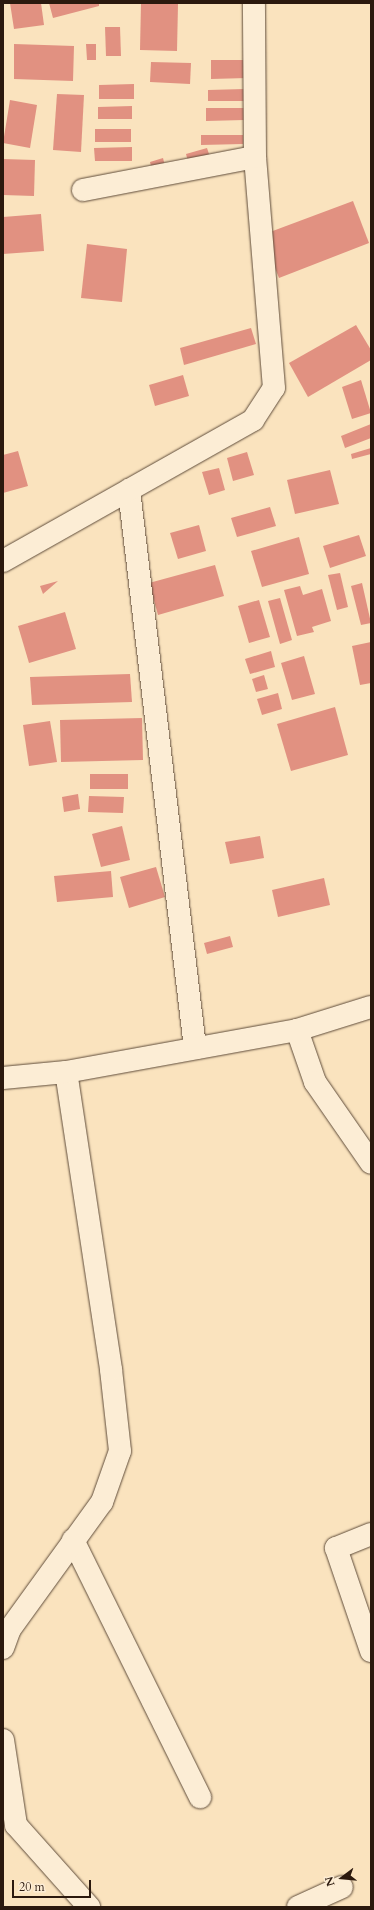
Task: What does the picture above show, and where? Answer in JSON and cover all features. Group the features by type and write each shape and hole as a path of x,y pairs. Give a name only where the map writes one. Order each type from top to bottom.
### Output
{"street":[{"path":"3,561 253,420 274,388 255,157 254,3"},
{"path":"83,190 255,157"},
{"path":"129,490 195,1048"},
{"path":"3,1078 66,1072 297,1030 371,1007"},
{"path":"297,1030 315,1082 371,1163"},
{"path":"3,1648 10,1629 102,1502 120,1451 111,1368 66,1072"},
{"path":"371,1534 336,1548 371,1650"},
{"path":"73,1540 200,1797"},
{"path":"3,1740 16,1825 89,1907"},
{"path":"298,1907 342,1887"}],"building":[{"path":"10,3 41,3 44,25 14,29"},
{"path":"49,3 99,3 99,6 53,18"},
{"path":"141,3 178,4 177,51 140,50"},
{"path":"105,27 120,27 121,56 106,56"},
{"path":"14,44 74,46 73,81 14,79"},
{"path":"86,44 96,44 96,60 87,60"},
{"path":"211,60 247,60 247,78 211,79"},
{"path":"151,62 191,63 190,84 150,82"},
{"path":"134,84 134,99 99,99 99,85"},
{"path":"244,89 244,101 208,101 208,90"},
{"path":"57,94 84,95 81,152 53,150"},
{"path":"10,100 37,105 30,148 3,143"},
{"path":"132,106 132,119 98,119 98,107"},
{"path":"206,108 244,108 244,120 206,121"},
{"path":"95,129 131,129 131,142 95,142"},
{"path":"201,135 243,135 243,144 201,145"},
{"path":"132,147 132,161 95,161 94,148"},
{"path":"207,148 212,163 190,169 186,154"},
{"path":"163,158 166,170 153,174 150,162"},
{"path":"3,159 35,160 34,196 3,195"},
{"path":"353,201 369,243 279,278 262,235"},
{"path":"41,214 44,251 3,254 3,217"},
{"path":"87,244 127,249 122,302 81,298"},
{"path":"356,325 371,350 371,360 308,397 289,363"},
{"path":"251,328 256,344 184,365 180,348"},
{"path":"183,375 189,396 155,406 149,385"},
{"path":"361,380 371,413 352,419 342,387"},
{"path":"371,424 371,438 345,448 341,436"},
{"path":"371,448 371,454 352,459 351,454"},
{"path":"18,451 28,486 3,493 3,455"},
{"path":"247,452 254,475 233,481 227,458"},
{"path":"219,468 225,490 209,495 202,472"},
{"path":"330,470 339,504 295,514 287,480"},
{"path":"270,507 276,526 237,537 231,518"},
{"path":"199,525 206,551 178,559 170,533"},
{"path":"359,535 366,556 330,568 323,546"},
{"path":"299,537 309,574 262,587 251,551"},
{"path":"215,565 224,596 158,615 149,583"},
{"path":"340,573 348,607 337,610 328,575"},
{"path":"58,581 43,594 40,586"},
{"path":"362,583 371,623 361,625 351,586"},
{"path":"300,586 303,595 322,589 331,621 312,627 314,632 297,636 284,590"},
{"path":"280,598 292,640 280,644 268,601"},
{"path":"259,600 270,637 249,643 238,606"},
{"path":"65,612 76,649 29,663 18,626"},
{"path":"371,642 371,683 360,685 352,646"},
{"path":"271,651 275,667 250,674 245,659"},
{"path":"304,656 315,694 292,700 281,663"},
{"path":"130,674 132,702 32,705 30,677"},
{"path":"264,675 268,689 256,692 252,679"},
{"path":"278,693 282,709 262,715 257,699"},
{"path":"335,707 348,755 291,771 277,724"},
{"path":"142,718 143,760 61,762 60,720"},
{"path":"50,721 57,762 29,766 23,725"},
{"path":"90,774 128,774 128,789 90,789"},
{"path":"78,794 80,809 64,812 62,797"},
{"path":"89,796 124,797 123,813 88,812"},
{"path":"122,826 130,860 101,867 92,834"},
{"path":"260,836 264,858 230,864 225,842"},
{"path":"156,867 165,897 129,908 120,877"},
{"path":"111,871 113,897 57,902 54,876"},
{"path":"324,878 330,905 278,917 272,890"},
{"path":"230,936 233,947 207,954 204,943"}]}
